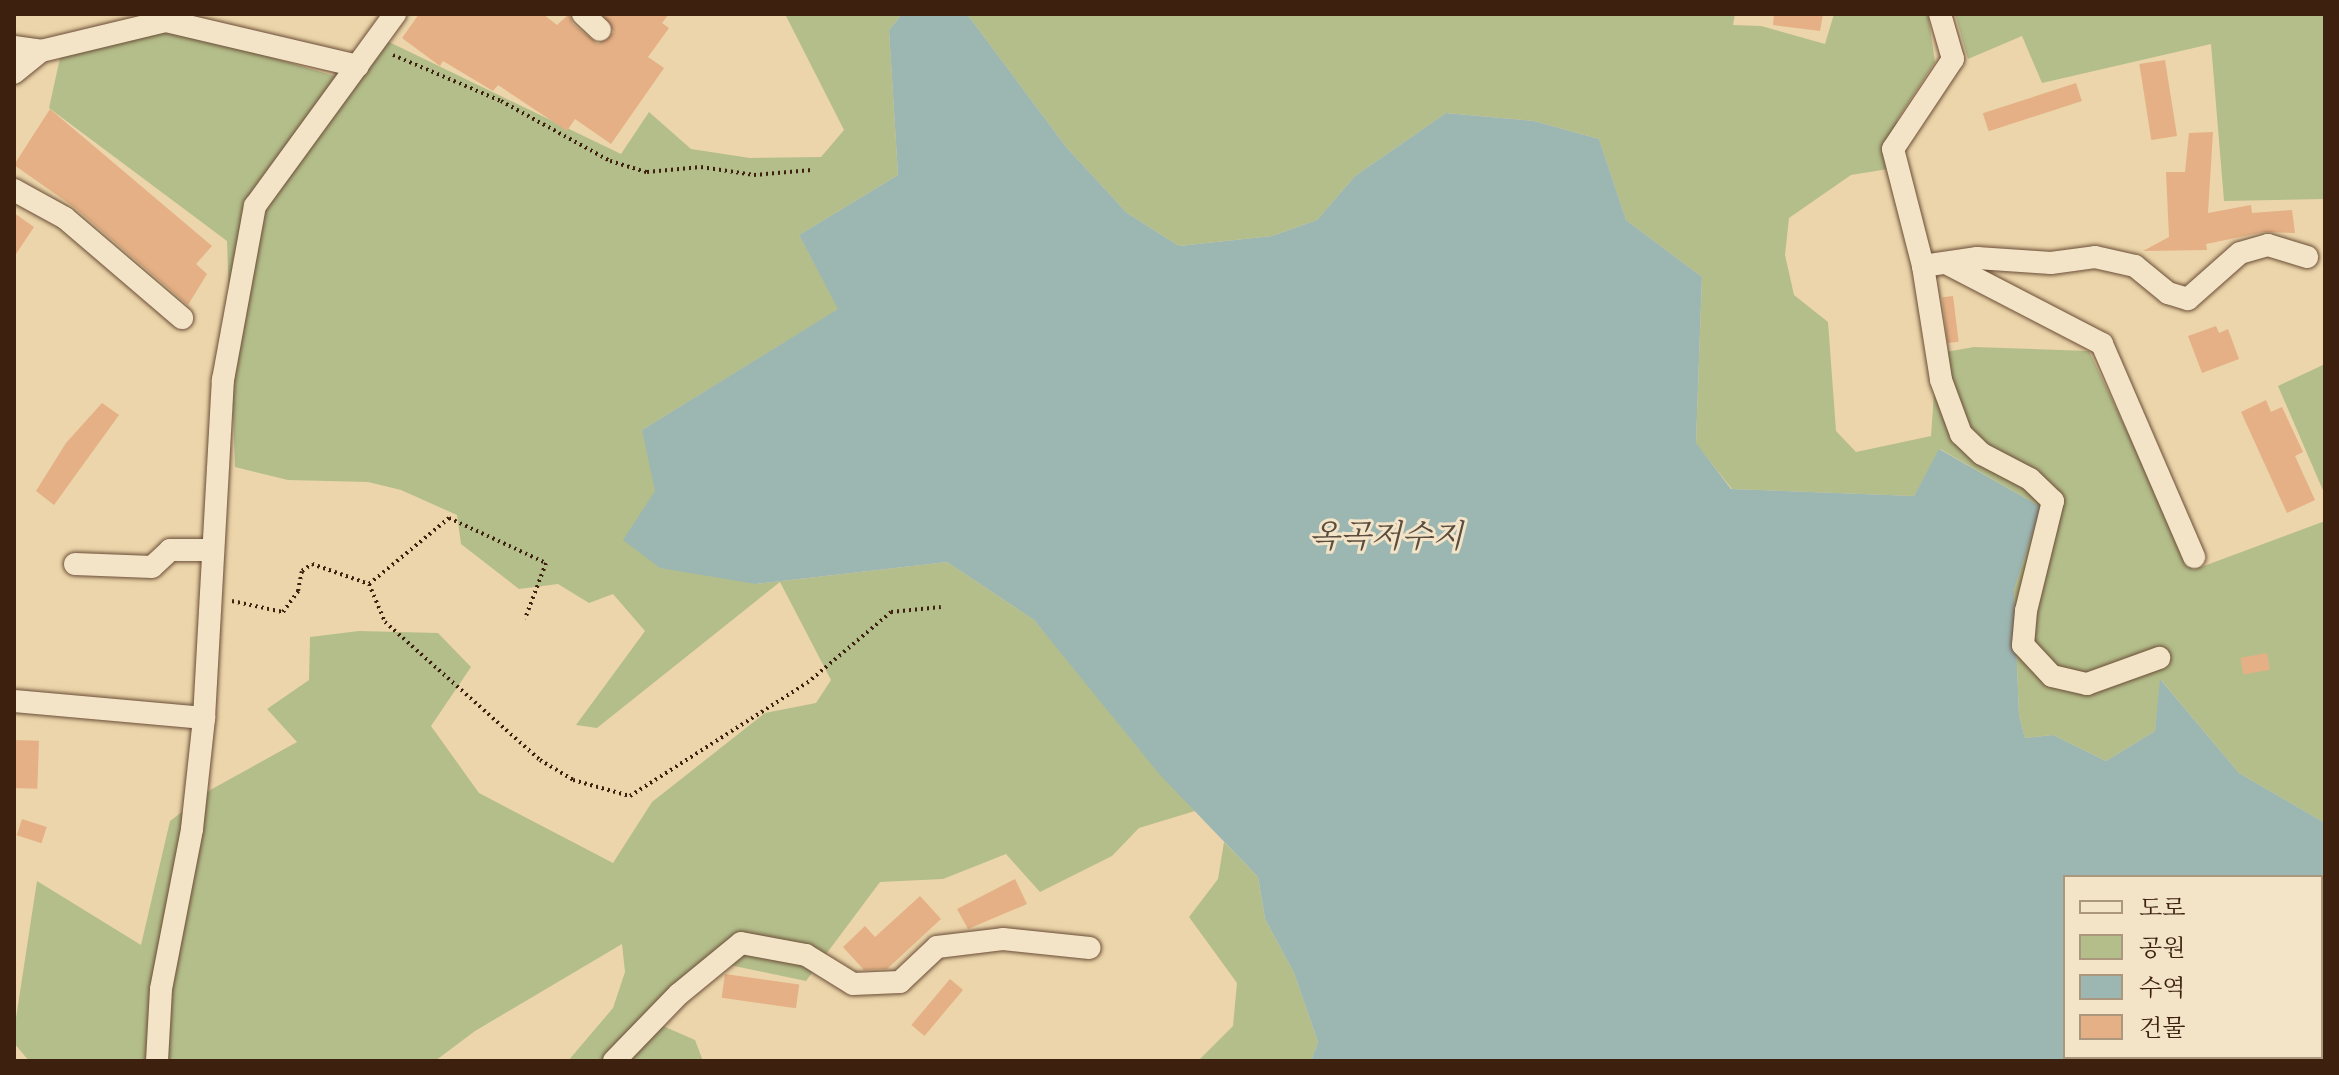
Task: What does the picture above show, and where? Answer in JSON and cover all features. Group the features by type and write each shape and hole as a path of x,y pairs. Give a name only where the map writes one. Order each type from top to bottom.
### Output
{"street":[{"path":"157,1061 161,989 192,829 204,718 223,380 255,206 395,14"},
{"path":"583,14 600,30"},
{"path":"1940,14 1953,59 1893,149 1923,266 1941,380 1961,434 1982,454 2030,479 2053,501 2026,611 2023,645 2052,676 2087,684 2159,658"},
{"path":"14,47 41,51 166,21 358,66"},
{"path":"14,73 41,51"},
{"path":"14,190 65,218 182,318"},
{"path":"1923,266 1977,258 2051,263 2095,257 2135,266 2168,293 2188,299 2240,253 2268,245 2307,257"},
{"path":"1946,263 2102,344 2194,557"},
{"path":"75,564 152,567 170,550 213,550"},
{"path":"14,701 204,718"},
{"path":"614,1061 679,994 741,943 806,955 853,984 900,982 937,947 1003,939 1090,948"}],"path":[{"path":"372,46 501,101 610,161 647,172 701,167 754,175 812,170"},
{"path":"369,584 449,518 546,563 525,619"},
{"path":"211,595 283,612 298,591 302,571 312,564 369,584 385,622 540,760 573,780 630,796 807,683 891,612 941,607"}],"green space":[{"path":"785,14 902,14 889,30 898,175 799,235 839,309 642,430 756,584 947,562 1034,620 1195,811 1139,828 1112,856 1040,892 1006,854 943,879 880,882 806,981 725,964 663,1026 695,1040 703,1061 568,1061 613,1008 625,972 622,944 475,1031 435,1061 29,1061 14,1043 14,1031 37,881 141,945 170,821 212,789 297,742 267,709 309,680 310,637 359,631 438,633 471,667 431,726 479,793 613,863 652,802 765,713 816,703 831,680 780,582 597,728 576,725 645,631 613,594 589,603 558,584 519,589 461,544 457,515 401,490 368,482 288,480 235,467 227,241 49,108 60,58 168,27 355,82 385,40 621,154 649,112 691,149 750,158 821,157 844,130"},
{"path":"967,14 1735,14 1733,25 1761,26 1825,44 1834,14 1928,14 1935,62 1897,120 1888,169 1851,175 1789,218 1785,255 1794,295 1828,322 1836,431 1856,452 1931,436 1934,393 1929,355 1974,347 2089,351 2193,570 2325,521 2325,823 2239,773 2161,680 2155,731 2106,761 2053,735 2025,738 2019,715 2014,590 2041,507 1940,449 1914,496 1732,489 1696,444 1702,277 1626,220 1599,139 1534,121 1446,113 1355,176 1317,220 1272,236 1179,246 1127,213 1067,148"},
{"path":"1955,14 2325,14 2325,199 2224,201 2211,44 2042,83 2022,36 1968,59"},
{"path":"2325,364 2325,495 2278,386"},
{"path":"1224,842 1258,877 1265,919 1294,973 1318,1042 1311,1061 1198,1061 1233,1026 1237,983 1189,917 1218,879"}],"water":[{"name":"옥곡저수지","path":"902,14 967,14 1067,148 1127,213 1179,246 1272,236 1317,220 1355,176 1446,113 1534,121 1599,139 1626,220 1702,277 1696,443 1731,489 1914,496 1939,449 2041,507 2014,590 2019,715 2025,738 2053,735 2106,761 2155,731 2160,679 2239,773 2325,823 2325,1061 1311,1061 1318,1042 1294,973 1265,919 1258,877 1160,775 1034,620 947,562 756,584 660,568 623,540 655,491 642,430 838,309 799,235 898,175 889,30"}],"building":[{"path":"419,14 543,14 557,25 569,14 573,24 598,44 614,32 603,14 669,14 662,23 669,28 648,57 664,68 611,144 575,119 567,131 498,85 493,91 443,61 440,66 402,38"},
{"path":"1774,14 1823,14 1820,31 1773,25"},
{"path":"2165,60 2177,136 2151,140 2139,64"},
{"path":"2076,83 2082,101 1989,131 1983,113"},
{"path":"50,109 212,246 196,264 207,274 188,305 74,207 14,165"},
{"path":"2213,132 2208,213 2251,205 2252,213 2292,210 2295,233 2264,232 2206,244 2207,250 2143,251 2169,237 2166,172 2185,172 2189,133"},
{"path":"14,213 34,227 14,257"},
{"path":"1953,296 1959,342 1948,343 1942,297"},
{"path":"2216,326 2219,333 2228,329 2239,359 2202,373 2188,336"},
{"path":"2266,400 2271,412 2282,407 2303,452 2295,456 2315,500 2287,513 2241,412"},
{"path":"102,403 119,415 54,505 36,491 66,443"},
{"path":"2267,653 2270,670 2243,674 2240,658"},
{"path":"14,740 39,741 37,789 14,788"},
{"path":"22,819 47,827 41,843 17,835"},
{"path":"1015,879 1027,904 968,929 957,909"},
{"path":"920,896 941,919 887,969 864,970 843,947 865,926 875,937"},
{"path":"725,974 799,984 796,1008 722,998"},
{"path":"950,979 963,990 924,1036 911,1025"}]}
